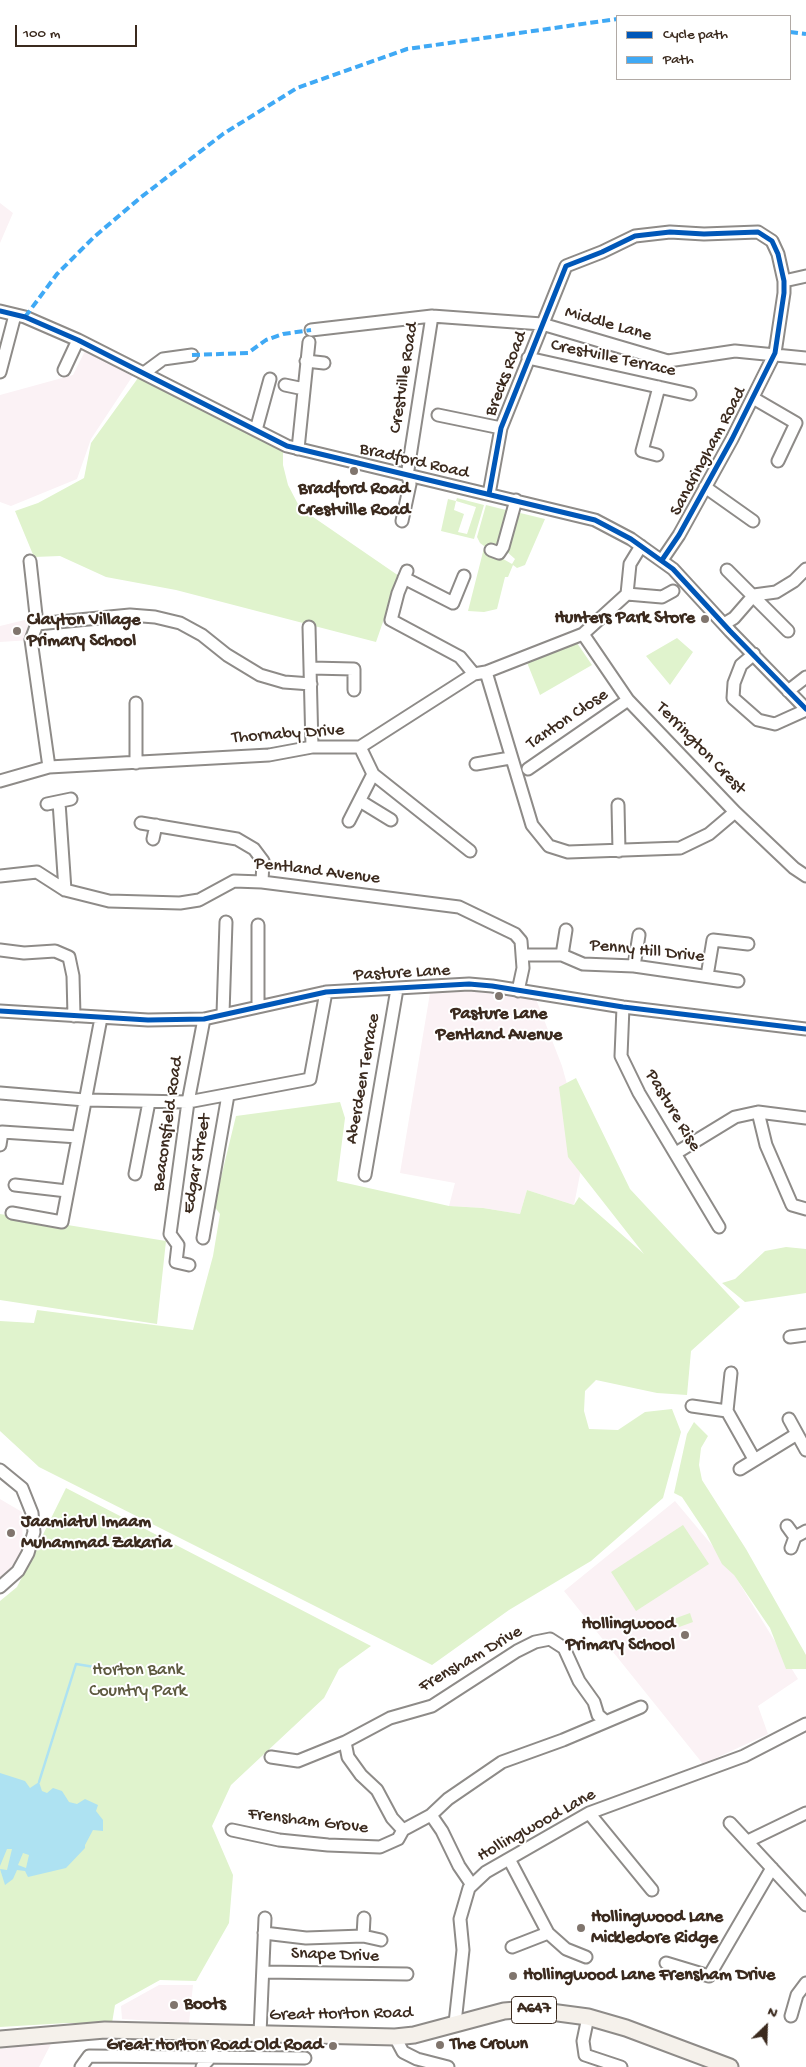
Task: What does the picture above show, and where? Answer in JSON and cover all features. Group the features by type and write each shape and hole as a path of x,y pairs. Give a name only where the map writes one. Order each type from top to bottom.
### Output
{"main road":[{"name":"Great Horton Road","path":"0,2039 105,2030 395,2037 414,2035 504,2011 528,2009 588,2017 626,2028 730,2067"}],"street":[{"name":"Brecks Road","path":"489,494 501,428 566,266 602,252 635,236 670,232 758,232 772,241 778,254 784,281"},
{"path":"784,281 806,276"},
{"name":"Sandringham Road","path":"662,560 679,535 753,398 775,353 784,281"},
{"name":"Bradford Road","path":"0,311 78,340 287,446 595,520 641,546 673,569 724,624 754,654 806,709 775,724 758,720 733,698 734,683 741,665 754,654"},
{"path":"0,372 15,315"},
{"name":"Middle Lane","path":"306,361 310,336 432,316 542,324 668,361 735,351 775,353 806,358"},
{"name":"Crestville Road","path":"408,476 432,316"},
{"path":"64,370 78,340"},
{"path":"144,373 163,360 192,355"},
{"name":"Crestville Terrace","path":"528,358 690,394"},
{"path":"298,449 306,361 324,362"},
{"path":"256,430 270,379"},
{"path":"285,385 304,389"},
{"path":"657,454 642,450 659,387"},
{"path":"753,398 796,423 778,461"},
{"path":"438,415 501,428"},
{"name":"Bradford Road","path":"402,520 410,484 408,476"},
{"path":"705,487 753,521"},
{"path":"499,553 516,500"},
{"path":"641,546 630,564 627,594 662,597 674,591"},
{"path":"30,561 37,624 31,640 49,767"},
{"path":"724,624 734,618 754,595 776,592 794,581 806,569"},
{"path":"727,570 788,631"},
{"path":"464,576 453,604 406,575 398,593 391,620 460,657 480,673 532,825 549,846 568,852 680,848 708,834 735,812"},
{"name":"Thornaby Drive","path":"0,781 49,767 269,755 312,747 360,747 480,673 583,634 627,594"},
{"path":"37,624 130,615 155,617 180,624 202,635 227,655 260,675 284,682 311,684"},
{"path":"308,627 311,668 312,747"},
{"name":"Terrington Crest","path":"583,634 628,700 735,812 794,868 806,876"},
{"path":"311,668 354,669 354,690"},
{"path":"788,691 806,677"},
{"name":"Tanton Close","path":"528,769 628,700"},
{"path":"136,703 136,763"},
{"path":"360,747 373,774 470,851"},
{"path":"476,764 510,758"},
{"path":"349,821 373,774"},
{"path":"47,804 71,799"},
{"path":"360,800 391,820"},
{"path":"59,802 65,890"},
{"path":"618,805 619,851"},
{"path":"142,822 237,839 254,849 263,861 262,882"},
{"path":"153,839 156,825"},
{"name":"Pentland Avenue","path":"0,876 38,872 65,890 109,901 180,903 200,900 234,881 262,882 459,907 515,934 521,941 524,956"},
{"path":"223,1014 226,922"},
{"path":"258,925 258,1006"},
{"path":"562,955 566,930"},
{"path":"634,966 639,935"},
{"path":"707,976 713,940 748,944"},
{"path":"0,950 24,953 55,951 69,957 73,976 74,1016"},
{"name":"Penny Hill Drive","path":"524,956 562,955 582,964 634,966 738,981"},
{"path":"518,991 524,956"},
{"name":"Pasture Lane","path":"0,1011 148,1020 204,1019 326,992 469,984 623,1007 806,1029"},
{"name":"Aberdeen Terrace","path":"365,1175 397,989"},
{"path":"0,1093 85,1100 188,1102 310,1079 316,1038 326,992"},
{"name":"Pasture Rise","path":"623,1007 621,1056 639,1093 676,1152 719,1227"},
{"path":"12,1213 62,1222 101,1018"},
{"name":"Beaconsfield Road","path":"188,1265 176,1262 178,1244 170,1234 188,1102 204,1019"},
{"name":"Edgar Street","path":"203,1238 228,1095"},
{"path":"135,1174 149,1102"},
{"path":"758,1112 766,1145 792,1205 806,1210"},
{"path":"676,1152 735,1117 758,1112 806,1118"},
{"path":"0,1145 2,1132 78,1138"},
{"path":"15,1185 67,1191"},
{"path":"790,1337 806,1336"},
{"path":"731,1373 726,1412 754,1459"},
{"path":"692,1406 726,1412"},
{"path":"789,1419 806,1450"},
{"path":"740,1469 797,1434"},
{"path":"0,1470 22,1488 32,1513 34,1532 28,1553 18,1571 0,1586"},
{"path":"787,1526 793,1542 806,1530"},
{"name":"Frensham Drive","path":"345,1742 390,1718 432,1706 517,1651 536,1642 550,1639 564,1648 579,1681 594,1702 598,1715 605,1721"},
{"path":"472,1885 431,1815 479,1776 502,1762 563,1740 640,1707"},
{"name":"Hollingwood Lane","path":"455,2023 463,1950 460,1919 472,1885 486,1872 588,1813 744,1756 806,1724"},
{"path":"271,1757 298,1761 345,1742"},
{"name":"Frensham Grove","path":"345,1742 348,1757 361,1776 377,1790 392,1818 403,1830"},
{"path":"588,1813 652,1890"},
{"path":"748,1841 806,1813"},
{"name":"Frensham Grove","path":"232,1830 279,1840 352,1847 380,1847 398,1839 403,1830 431,1815"},
{"path":"730,1823 806,1905"},
{"path":"509,1859 548,1933 566,1949 586,1957"},
{"path":"666,1963 709,1976 772,1868"},
{"path":"260,2034 265,1918"},
{"name":"Snape Drive","path":"363,1936 364,1918"},
{"name":"Snape Drive","path":"264,1933 306,1938 363,1936 381,1940"},
{"path":"512,1947 548,1933"},
{"name":"Snape Drive","path":"263,1972 407,1974"},
{"path":"791,2016 797,1995 806,1983"},
{"path":"588,2017 583,2041 586,2055 621,2067"},
{"path":"202,2067 210,2058 217,2033"},
{"path":"395,2037 403,2052 442,2066"},
{"path":"82,2067 89,2056 174,2062 210,2058 285,2063 305,2058"}],"shaded area":[{"path":"0,203 13,213 0,243"},
{"path":"85,351 134,374 91,439 77,479 11,506 0,502 0,395 73,375"},
{"name":"Clayton Village Primary School","path":"37,617 31,640 0,642 0,626"},
{"path":"477,990 536,999 562,1066 585,1149 574,1205 527,1190 520,1214 483,1208 449,1206 455,1183 400,1173 430,993"},
{"name":"Jaamiatul Imaam Muhammad Zakaria","path":"0,1499 22,1512 23,1555 0,1589"},
{"name":"Hollingwood Primary School","path":"675,1501 727,1563 798,1679 758,1706 768,1734 703,1764 564,1591"},
{"path":"159,1985 193,1985 189,2023 122,2019 121,2006"},
{"path":"52,2042 39,2067 0,2067 0,2049"}],"green space":[{"path":"138,378 283,450 283,465 288,485 300,508 399,576 376,642 176,590 106,577 60,556 34,557 15,511 38,503 84,478 91,443"},
{"path":"457,498 484,505 474,539 441,531 448,499 456,501","holes":["456,501 476,507 467,534 458,532 464,514 454,510"]},
{"path":"486,505 510,511 499,545 488,549 480,543 477,537"},
{"path":"516,512 545,519 525,565 517,568 513,565 508,577 505,577 497,609 484,612 468,611 484,548 512,564 515,559 506,551"},
{"path":"677,638 693,652 670,685 646,656"},
{"path":"577,643 592,665 540,695 526,660"},
{"path":"576,1078 630,1189 740,1307 691,1351 687,1395 657,1393 596,1380 585,1391 584,1411 589,1429 618,1430 645,1412 672,1409 681,1432 663,1498 591,1561 509,1610 432,1665 39,1467 0,1431 0,1321 34,1323 37,1310 193,1330 213,1256 220,1214 214,1206 236,1116 340,1102 345,1118 337,1181 449,1206 483,1208 520,1214 527,1190 574,1205 579,1197 644,1254 568,1157 559,1087"},
{"path":"0,1214 166,1241 157,1324 0,1300"},
{"path":"786,1247 806,1249 806,1293 745,1302 722,1283 735,1279 765,1251"},
{"path":"694,1422 708,1436 701,1448 699,1465 702,1480 746,1549 806,1655 806,1669 786,1669 770,1628 734,1575 722,1564 706,1533 682,1497 674,1493 687,1434"},
{"name":"Horton Bank Country Park","path":"66,1488 371,1646 339,1669 324,1698 231,1785 212,1826 233,1875 229,1923 196,1981 160,1980 115,2005 112,2023 67,2023 0,2027 0,1601 17,1587"},
{"path":"683,1525 709,1564 636,1611 611,1572"},
{"path":"690,1613 693,1622 671,1630 668,1621"}],"water":[{"path":"0,1773 25,1781 30,1788 39,1782 42,1791 47,1793 53,1788 62,1791 69,1802 77,1804 85,1799 98,1805 96,1811 103,1820 103,1831 93,1830 85,1848 66,1868 28,1877 25,1871 17,1870 13,1879 5,1885 0,1869 7,1870 12,1849 7,1849 0,1866","holes":["23,1853 29,1855 26,1868 18,1865"]}],"waterway":[{"path":"39,1782 76,1664 137,1674"}],"marked path":[{"path":"25,317 57,274 94,237 140,198 223,134 297,88 407,49 616,19"},
{"path":"791,32 806,34"},
{"path":"192,355 248,353 266,340 283,334 311,330"}],"cycle path":[{"path":"489,494 501,428 566,266 602,252 635,236 670,232 704,234 758,232 772,241 778,254 784,281 775,353 732,439 679,535 662,560"},
{"path":"0,311 25,317 78,340 287,446 595,520 631,539 673,569 806,709"},
{"path":"0,1011 148,1020 204,1019 326,992 469,984 623,1007 806,1029"}],"place":[{"name":"Bradford Road Crestville Road","path":"354,471"},
{"name":"Hunters Park Store","path":"705,619"},
{"name":"Clayton Village Primary School","path":"17,631"},
{"name":"Pasture Lane Pentland Avenue","path":"499,996"},
{"name":"Jaamiatul Imaam Muhammad Zakaria","path":"11,1533"},
{"name":"Hollingwood Primary School","path":"685,1635"},
{"name":"Hollingwood Lane Mickledore Ridge","path":"581,1928"},
{"name":"Hollingwood Lane Frensham Drive","path":"513,1976"},
{"name":"Boots","path":"174,2005"},
{"name":"The Crown","path":"440,2045"},
{"name":"Great Horton Road Old Road","path":"333,2046"}]}
